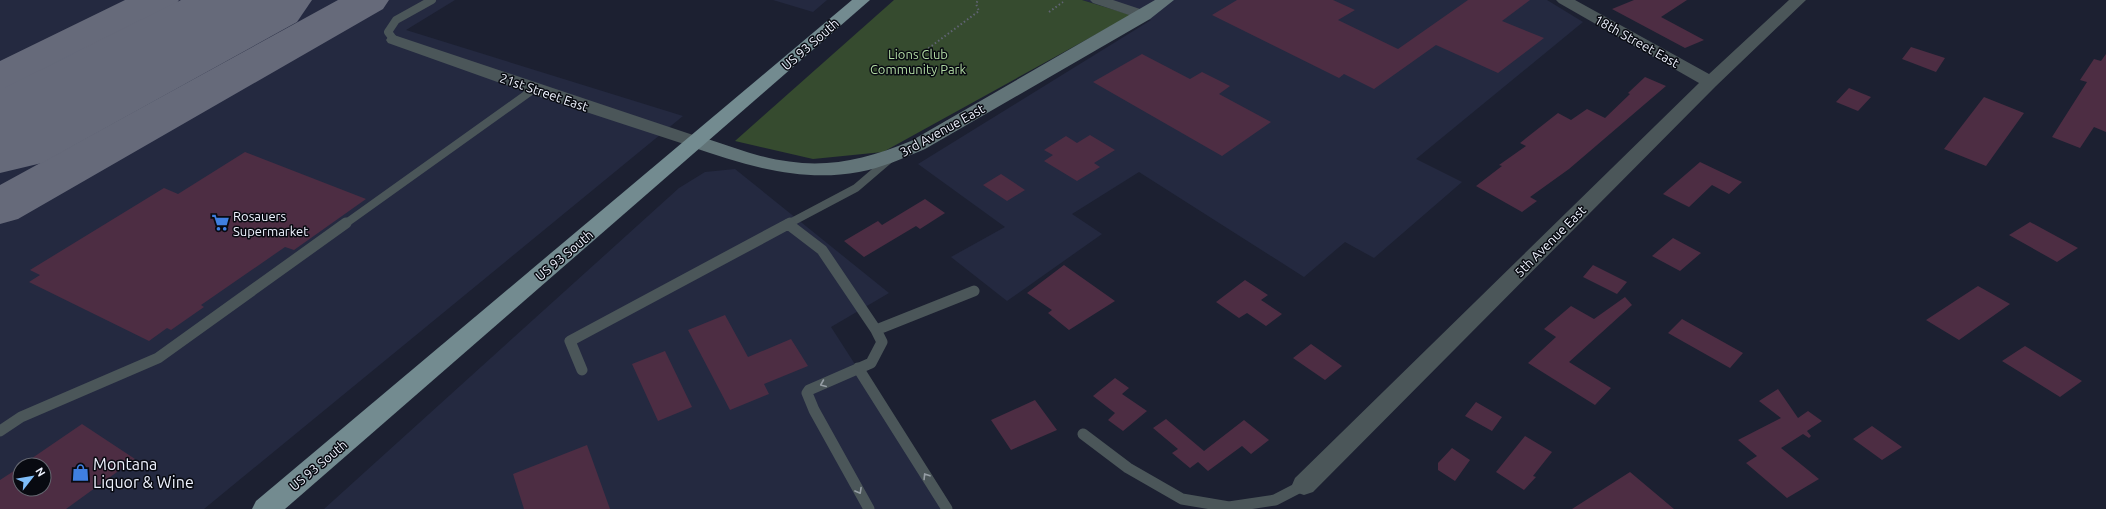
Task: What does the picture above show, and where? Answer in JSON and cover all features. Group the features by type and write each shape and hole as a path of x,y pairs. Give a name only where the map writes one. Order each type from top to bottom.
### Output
{"main road":[{"name":"US 93 South","path":"266,509 862,0"}],"street":[{"path":"1098,0 1144,15"},
{"name":"3rd Avenue East","path":"696,142 744,159 783,168 810,171 841,169 871,164 918,145 1144,15 1166,0"},
{"name":"18th Street East","path":"1564,0 1710,82"},
{"name":"5th Avenue East","path":"1304,485 1710,82 1798,0"},
{"name":"21st Street East","path":"394,40 534,89 696,142"}],"lane":[{"path":"394,40 388,32 396,20 432,0"},
{"path":"0,431 21,417 158,358 534,89"},
{"path":"582,370 570,341 856,188 893,156"},
{"path":"788,224 822,250 882,340 871,363 809,390 807,393 814,410 869,509"},
{"path":"876,330 974,291"},
{"path":"858,368 947,509"},
{"path":"1084,434 1128,468 1182,499 1230,507 1276,500 1304,485"}],"path":[{"path":"922,52 979,11 976,4 978,0"},
{"path":"1050,12 1063,2"}],"shaded area":[{"path":"0,0 455,0 406,30 683,116 204,509 0,509"},
{"path":"773,0 827,0 813,12"},
{"path":"1082,0 1547,0 1583,22 1416,159 1462,182 1374,258 1345,242 1304,277 1139,172 1072,214 1102,234 1007,301 951,257 1005,227 918,164 1151,20"},
{"path":"735,169 889,293 831,327 948,509 324,509 679,188 705,172"}],"green space":[{"name":"Lions Club Community Park","path":"894,0 1082,0 1131,15 883,152 813,159 735,141"}],"building":[{"path":"1237,0 1333,0 1355,10 1338,20 1398,49 1468,0 1530,0 1502,21 1544,38 1498,73 1436,45 1374,89 1344,74 1339,78 1212,15"},
{"path":"1634,0 1687,0 1661,17 1704,40 1685,48 1612,9"},
{"path":"1911,47 1945,58 1936,72 1902,59"},
{"path":"1142,54 1190,79 1202,72 1230,86 1219,94 1271,122 1222,156 1093,82"},
{"path":"2106,54 2106,132 2094,127 2080,148 2052,137 2087,82 2080,80 2094,59 2101,61"},
{"path":"1645,77 1666,86 1569,169 1530,197 1537,201 1522,212 1476,186 1502,166 1499,165 1526,146 1520,143 1558,113 1571,120 1587,109 1605,118"},
{"path":"1849,88 1871,97 1858,111 1836,102"},
{"path":"1984,97 2024,113 1986,166 1944,149"},
{"path":"1090,135 1115,150 1094,163 1100,167 1077,181 1044,161 1053,155 1044,150 1066,136 1077,143"},
{"name":"Rosauers Supermarket","path":"245,152 366,199 294,250 285,247 201,305 204,307 171,330 167,328 149,341 29,282 40,275 30,270 164,188 178,194"},
{"path":"1700,162 1742,182 1729,194 1712,185 1689,207 1663,194"},
{"path":"1001,174 1025,190 1007,201 983,185"},
{"path":"925,199 945,213 920,229 916,226 864,257 844,241 878,221 882,225"},
{"path":"2030,222 2078,248 2057,262 2009,235"},
{"path":"1673,238 1701,253 1680,271 1652,256"},
{"path":"1064,265 1115,301 1069,330 1048,313 1052,310 1027,293"},
{"path":"1593,265 1627,282 1617,294 1583,277"},
{"path":"1245,280 1268,295 1261,300 1282,314 1266,326 1247,313 1239,318 1216,302"},
{"path":"1978,286 2010,304 1959,340 1926,320"},
{"path":"1625,297 1632,305 1569,362 1611,388 1595,405 1528,363 1556,337 1544,329 1571,306 1594,319"},
{"path":"725,315 748,357 791,339 808,366 764,384 769,394 730,410 688,330"},
{"path":"1682,319 1743,353 1730,368 1668,333"},
{"path":"1311,344 1342,366 1325,380 1293,358"},
{"path":"2025,346 2082,381 2060,397 2002,361"},
{"path":"665,351 692,407 658,421 632,364"},
{"path":"1115,378 1129,388 1122,394 1147,411 1123,431 1108,420 1115,413 1093,396"},
{"path":"1778,389 1798,418 1808,411 1822,421 1807,431 1811,436 1809,438 1803,434 1781,448 1819,479 1787,498 1746,463 1757,456 1738,440 1781,418 1759,401"},
{"path":"1035,400 1057,430 1011,450 991,420"},
{"path":"1476,402 1502,417 1492,431 1465,416"},
{"path":"1166,419 1204,451 1244,420 1269,440 1251,454 1242,446 1208,471 1198,462 1190,468 1172,453 1178,449 1153,428"},
{"name":"Montana Liquor & Wine","path":"82,424 135,459 66,509 0,509 0,480 12,472 12,497 52,497 52,457 34,457"},
{"path":"1872,426 1902,447 1882,460 1853,439"},
{"path":"1525,436 1552,452 1533,476 1536,477 1524,490 1496,472"},
{"path":"587,445 610,509 524,509 513,474"},
{"path":"1452,448 1470,460 1455,481 1438,470 1438,463"},
{"path":"1630,472 1674,509 1572,509"}],"taxiway":[{"path":"0,78 158,0"},
{"path":"0,207 368,0"}],"runway":[{"path":"0,137 261,0"}],"place":[{"name":"Rosauers Supermarket","path":"220,223"},
{"name":"Montana Liquor & Wine","path":"80,473"}]}
